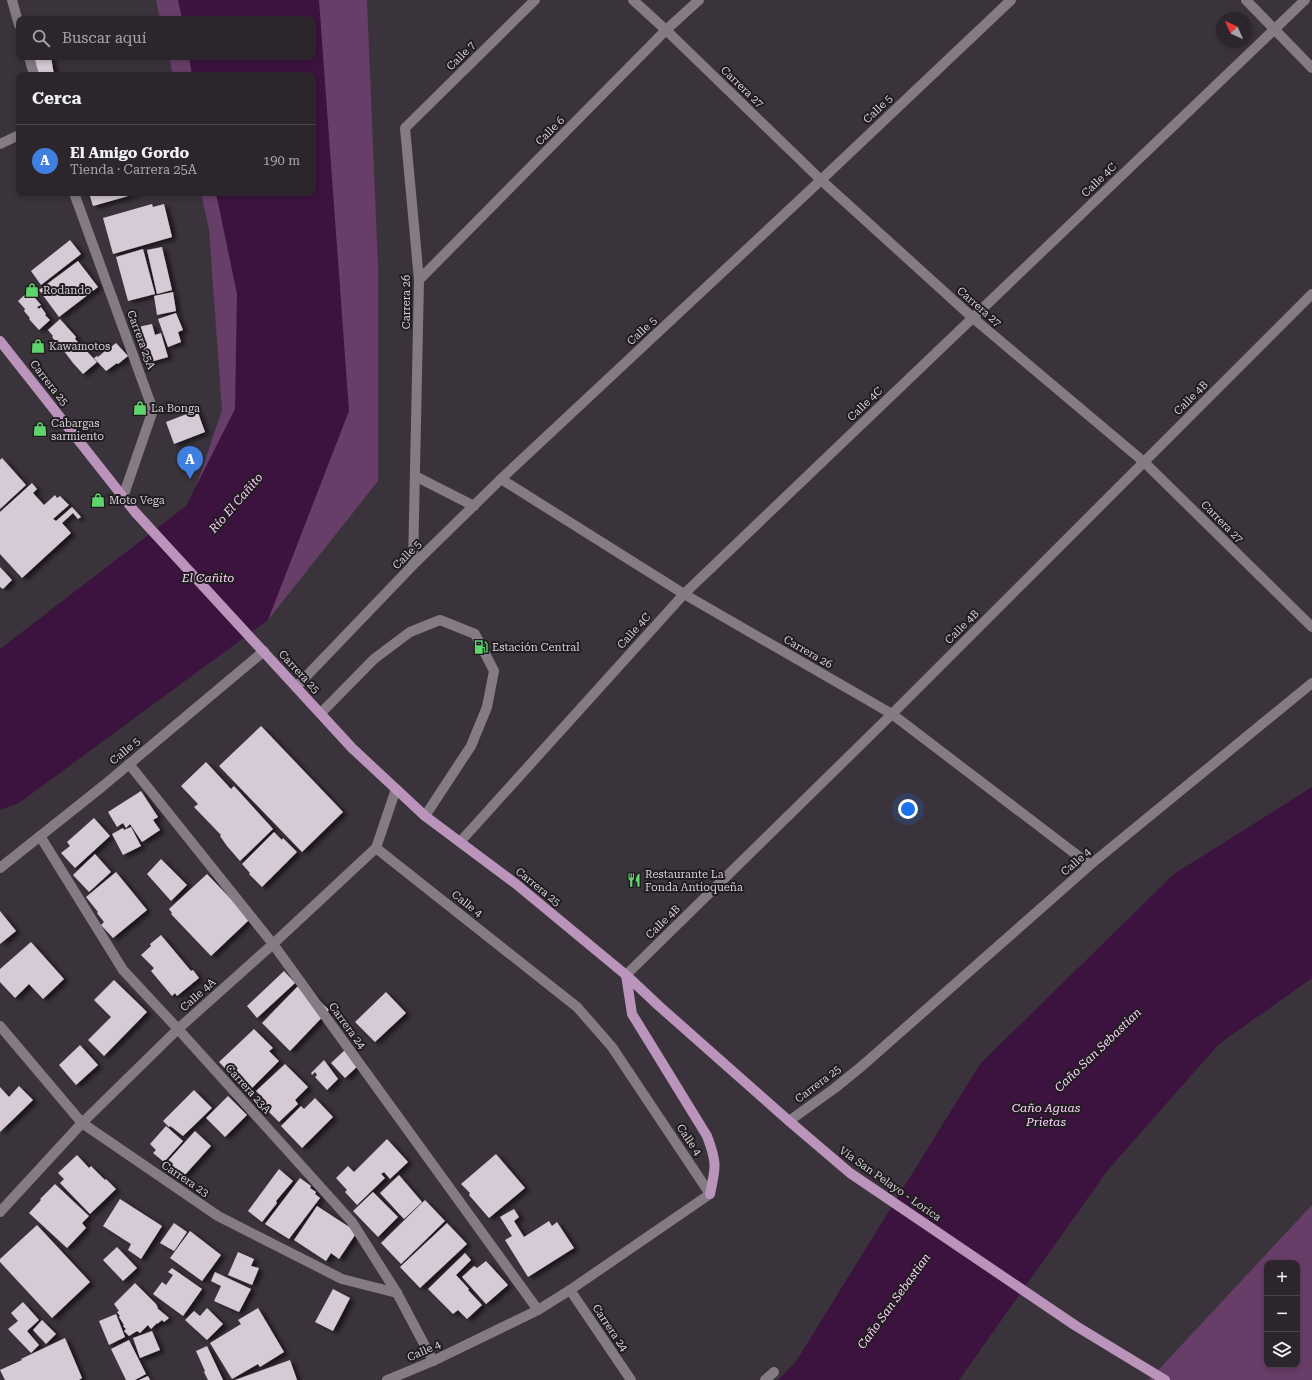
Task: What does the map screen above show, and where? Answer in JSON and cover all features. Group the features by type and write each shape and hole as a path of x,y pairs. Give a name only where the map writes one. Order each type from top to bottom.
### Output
{"main road":[{"name":"Carrera 25","path":"0,341 135,512 352,748 426,816 516,884 626,975"},
{"name":"Vía San Pelayo - Lorica","path":"626,975 789,1121 862,1183 1076,1326 1164,1380"},
{"path":"626,975 632,1014 707,1136 714,1154 715,1170 710,1194"}],"street":[{"path":"12,0 16,16"},
{"name":"Calle 7","path":"405,128 535,0"},
{"name":"Carrera 27","path":"633,0 821,180 973,318 1144,462 1312,628"},
{"name":"Calle 6","path":"419,280 666,30 699,0"},
{"name":"Calle 5","path":"296,687 413,565 501,479 1011,0"},
{"path":"1246,0 1312,68"},
{"name":"Calle 4C","path":"460,842 684,594 1304,0"},
{"path":"29,60 33,72"},
{"name":"Carrera 26","path":"405,128 419,280 413,565"},
{"path":"0,144 16,136"},
{"name":"Carrera 25A","path":"75,196 153,410 123,497"},
{"name":"Calle 4B","path":"626,975 892,714 1312,294"},
{"path":"415,476 474,506"},
{"name":"Carrera 26","path":"501,479 684,594 892,714 1090,865"},
{"path":"321,713 374,659 410,632 440,620 475,634 494,671 487,707 471,746 426,816"},
{"name":"Calle 5","path":"0,868 103,786 264,651"},
{"name":"Calle 4","path":"862,1066 1090,865 1312,683"},
{"name":"Carrera 24","path":"128,764 273,944 538,1310"},
{"name":"Calle 4A","path":"0,1212 82,1123 178,1028 273,944 376,848 396,789"},
{"name":"Carrera 23A","path":"40,836 124,970 352,1222 397,1293 433,1361"},
{"name":"Calle 4","path":"376,848 577,1007 612,1047 710,1194 570,1290 538,1310 433,1361 404,1377 387,1380"},
{"name":"Carrera 23","path":"0,1026 82,1123 218,1216 342,1279 397,1293"},
{"name":"Carrera 25","path":"789,1121 835,1088 862,1066"},
{"name":"Carrera 24","path":"570,1290 631,1380"},
{"path":"765,1380 774,1372"}],"shaded area":[{"path":"156,0 367,0 378,267 378,481 268,620 185,520 222,410 209,229 202,196 316,196 316,72 172,72 170,60 316,60 316,16 159,16"},
{"path":"1312,1205 1312,1380 1149,1380"}],"water":[{"name":"El Cañito","path":"178,0 319,0 349,411 268,620 19,803 0,810 0,649 186,506 235,409 237,294 217,196 316,196 316,72 192,72 190,60 316,60 316,16 181,16"},
{"name":"Caño Aguas Prietas","path":"1312,787 1312,978 1219,1044 1107,1171 959,1380 778,1380 795,1363 980,1064 1174,874"}],"building":[{"path":"35,60 52,60 54,72 37,72"},
{"path":"90,196 128,196 93,206"},
{"path":"152,204 153,207 164,204 172,237 113,254 103,218"},
{"path":"70,240 81,254 41,285 31,271"},
{"path":"162,247 172,290 157,294 147,250"},
{"path":"143,249 155,294 128,301 116,257"},
{"path":"78,261 98,287 59,317 39,290"},
{"path":"29,291 41,305 37,307 39,309 41,307 46,314 45,315 50,320 39,330 29,319 30,318 24,311 25,309 18,301"},
{"path":"173,292 176,311 157,315 154,296"},
{"path":"176,313 183,330 178,332 181,342 168,347 158,319"},
{"path":"60,319 76,337 75,339 97,362 83,374 52,337 53,336 48,330"},
{"path":"152,324 155,335 161,333 168,357 147,363 138,327"},
{"path":"116,343 128,356 106,371 94,358 97,356 98,357"},
{"path":"197,410 205,432 174,444 166,422"},
{"path":"2,458 26,485 0,509 0,460"},
{"path":"32,483 37,489 33,493 44,505 55,495 57,498 60,496 69,505 53,519 56,521 72,507 81,517 78,519 73,513 62,523 71,533 22,578 0,554 0,512"},
{"path":"0,567 12,580 3,589 0,587"},
{"path":"261,726 343,812 302,852 219,766"},
{"path":"206,762 231,789 234,786 273,829 240,861 227,846 220,836 221,835 194,807 198,804 181,786"},
{"path":"141,791 158,817 153,820 160,830 142,842 130,824 126,828 123,823 117,827 108,812"},
{"path":"94,818 110,836 75,868 61,853 70,846 67,842"},
{"path":"131,827 141,846 123,855 112,834 123,828 124,830"},
{"path":"274,832 282,840 283,838 297,852 262,887 249,874 250,873 242,864"},
{"path":"95,854 111,872 89,892 73,875"},
{"path":"161,859 187,885 171,901 147,874"},
{"path":"116,872 147,910 113,938 101,925 104,922 86,897"},
{"path":"207,874 250,919 211,956 171,914 172,913 169,909"},
{"path":"0,911 16,931 0,944"},
{"path":"161,935 191,971 193,970 199,978 177,996 175,993 172,996 151,971 154,968 141,955 151,946 150,944"},
{"path":"31,942 64,979 43,999 29,984 15,998 0,982 0,969"},
{"path":"284,971 295,983 257,1018 247,1006"},
{"path":"114,980 147,1012 104,1056 88,1040 111,1017 94,1000"},
{"path":"301,983 329,1010 290,1051 262,1023"},
{"path":"386,992 406,1013 375,1042 355,1022"},
{"path":"254,1029 273,1048 269,1051 279,1061 248,1092 219,1062"},
{"path":"80,1045 98,1065 76,1085 59,1065"},
{"path":"347,1048 362,1062 345,1078 331,1063"},
{"path":"324,1060 338,1079 327,1090 315,1077 317,1075 315,1072 312,1075 311,1073"},
{"path":"285,1064 308,1087 295,1100 298,1104 279,1122 260,1103 264,1099 256,1091"},
{"path":"19,1086 33,1100 0,1132 0,1087 9,1097"},
{"path":"194,1090 212,1108 183,1136 163,1121"},
{"path":"228,1096 247,1115 225,1137 206,1118"},
{"path":"315,1098 333,1117 302,1148 281,1126 301,1106 304,1109"},
{"path":"166,1126 183,1141 164,1162 153,1153 156,1150 150,1144"},
{"path":"195,1131 211,1146 183,1177 167,1162"},
{"path":"387,1139 408,1162 390,1179 384,1172 381,1174 385,1178 357,1205 345,1192 347,1190 336,1178 348,1166 354,1172"},
{"path":"496,1154 525,1188 489,1218 469,1195 470,1193 461,1184"},
{"path":"77,1155 89,1168 91,1166 116,1189 90,1214 60,1183 64,1179 58,1173"},
{"path":"279,1169 293,1181 276,1201 277,1203 262,1222 248,1211"},
{"path":"399,1175 422,1202 404,1219 380,1193"},
{"path":"300,1178 311,1186 310,1188 316,1192 315,1194 320,1198 289,1239 265,1224"},
{"path":"55,1184 89,1216 82,1223 86,1228 67,1248 29,1213"},
{"path":"373,1192 398,1217 378,1237 353,1211"},
{"path":"120,1199 162,1226 141,1259 128,1250 131,1244 103,1226"},
{"path":"425,1200 445,1221 401,1264 381,1243"},
{"path":"317,1206 357,1232 339,1259 331,1253 326,1261 294,1240"},
{"path":"514,1209 519,1217 514,1221 524,1237 549,1221 552,1226 557,1222 574,1248 528,1277 505,1240 512,1236 500,1217"},
{"path":"174,1223 187,1232 174,1251 160,1243"},
{"path":"447,1223 467,1244 420,1288 400,1267"},
{"path":"37,1225 90,1282 52,1318 0,1262 0,1259"},
{"path":"190,1231 221,1255 202,1281 170,1258"},
{"path":"117,1247 137,1268 123,1281 103,1260"},
{"path":"238,1252 254,1259 251,1266 259,1268 252,1285 228,1275"},
{"path":"465,1253 471,1260 456,1275 482,1305 467,1319 458,1310 453,1314 428,1289"},
{"path":"486,1261 508,1285 486,1304 462,1277 474,1266 477,1268"},
{"path":"172,1268 202,1289 183,1316 153,1294 162,1282 166,1285 173,1275 168,1272"},
{"path":"215,1272 251,1289 239,1312 214,1301 221,1286 211,1281"},
{"path":"135,1283 156,1304 157,1308 169,1318 164,1322 162,1320 157,1323 151,1329 148,1325 140,1333 137,1331 129,1336 124,1331 126,1329 123,1326 124,1325 117,1312 119,1311 114,1304"},
{"path":"333,1289 350,1298 333,1331 315,1322"},
{"path":"23,1302 39,1320 27,1331 39,1345 31,1353 8,1329 18,1321 11,1313"},
{"path":"207,1308 223,1324 207,1340 185,1320 194,1311 200,1316"},
{"path":"258,1308 284,1352 260,1367 258,1364 232,1379 210,1343 241,1324 238,1320"},
{"path":"116,1314 125,1337 109,1345 99,1321"},
{"path":"42,1320 56,1334 46,1344 33,1330"},
{"path":"152,1331 160,1350 140,1358 133,1338"},
{"path":"65,1338 82,1378 79,1380 5,1380 0,1370"},
{"path":"129,1340 146,1374 135,1380 126,1380 111,1349"},
{"path":"207,1346 223,1380 208,1380 204,1372 205,1371 196,1351"},
{"path":"290,1360 297,1380 235,1380"},
{"path":"148,1376 150,1380 139,1380"}],"place":[{"name":"Rodando","path":"32,290"},
{"name":"Kawamotos","path":"38,346"},
{"name":"La Bonga","path":"140,408"},
{"name":"Cabargas sarmiento","path":"40,429"},
{"name":"El Amigo Gordo","path":"190,479"},
{"name":"Moto Vega","path":"98,500"},
{"name":"Estación Central","path":"481,647"},
{"name":"Restaurante La Fonda Antioqueña","path":"634,880"}],"water label":[{"name":"Río El Cañito","path":"236,503"},
{"name":"Caño San Sebastian","path":"1098,1050"},
{"name":"Caño San Sebastian","path":"894,1301"}]}
